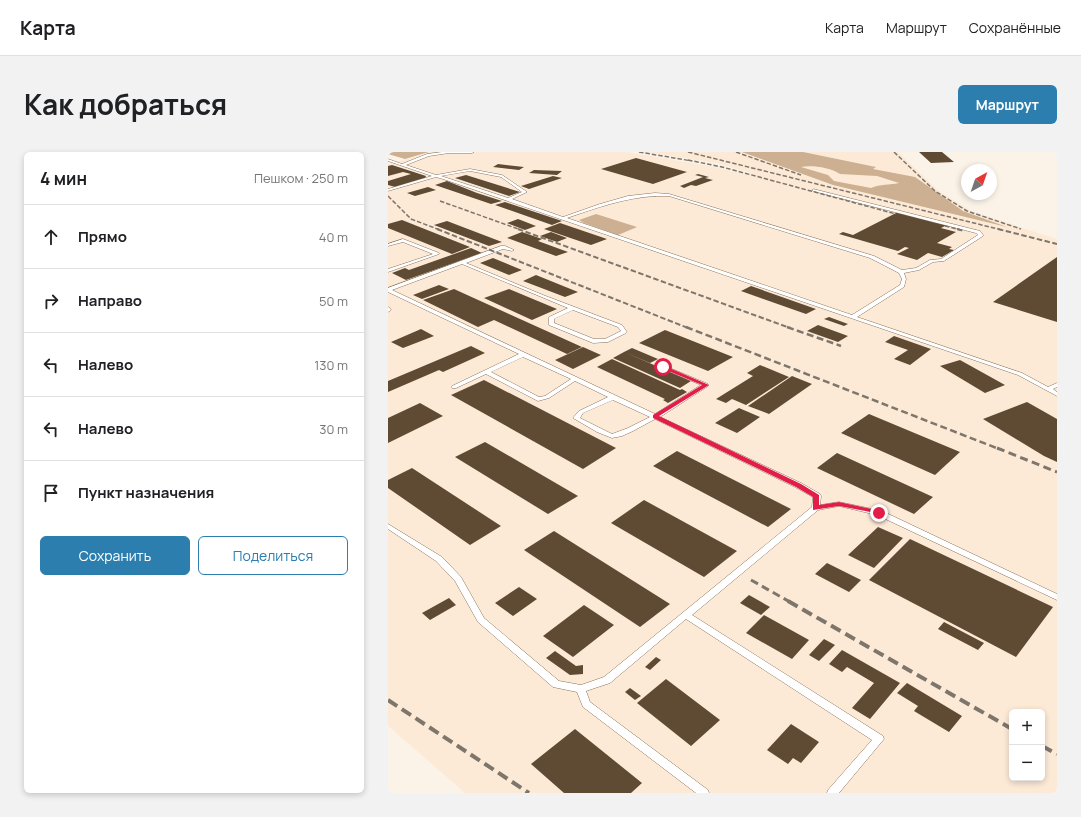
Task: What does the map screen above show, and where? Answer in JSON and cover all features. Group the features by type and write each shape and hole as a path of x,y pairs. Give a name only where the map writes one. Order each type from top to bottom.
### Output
{"lane":[{"path":"402,165 428,155 450,152 472,152"},
{"path":"388,160 1020,374 1057,394"},
{"path":"388,190 436,176 470,170 502,176 525,192 507,200"},
{"path":"563,218 628,198 658,194 669,195 872,257 901,272 917,269 932,261 942,260 981,235 978,232 814,190"},
{"path":"388,245 403,240 436,254 388,271"},
{"path":"512,250 503,247 388,290 798,485 817,496 816,508"},
{"path":"463,263 528,291 620,326 624,332 606,341 594,341 551,324 551,318 572,308"},
{"path":"853,317 902,286 904,279 901,272"},
{"path":"454,387 524,354"},
{"path":"614,397 581,412 576,418 611,436 620,435 655,417 706,385 663,367"},
{"path":"486,372 538,399 547,397 575,379"},
{"path":"1049,389 1057,385"},
{"path":"388,526 439,560 458,579 481,620 556,684 580,688 607,680 816,508 839,504 879,513 1057,597"},
{"path":"686,615 879,740 832,793"},
{"path":"580,688 586,704 704,793"}],"shaded area":[{"path":"388,152 429,152 405,159 388,154"},
{"path":"432,152 627,152 715,167 747,175 751,173 715,163 647,152 898,152 939,191 971,211 1057,239 1057,793 465,793 388,726 388,164"},
{"path":"742,152 803,152 876,167 873,169 915,177 963,211 1007,227 833,185","holes":["801,167 826,168 840,174 877,176 899,183 871,188 834,181 828,175"]},
{"path":"596,214 637,227 618,235 579,220"}],"building":[{"path":"919,152 942,152 954,162 931,163"},
{"path":"636,158 687,172 653,184 601,169"},
{"path":"498,164 524,167 519,170 493,167"},
{"path":"392,165 426,176 425,178 395,187 388,185 388,181 411,174 403,172 388,176 388,166"},
{"path":"534,170 562,171 557,175 529,173"},
{"path":"698,174 709,177 705,178 713,180 696,186 691,185 684,188 680,186 703,177 695,175"},
{"path":"466,175 520,192 509,196 455,178"},
{"path":"553,176 562,178 529,189 521,186"},
{"path":"447,181 502,201 491,204 435,185"},
{"path":"428,187 436,190 415,196 407,193"},
{"path":"505,202 562,221 552,225 495,205"},
{"path":"898,212 947,225 941,228 956,232 937,243 952,247 949,249 954,250 942,257 928,253 917,260 897,254 909,248 905,247 898,251 839,234 843,232 853,235"},
{"path":"518,219 536,226 525,230 507,223"},
{"path":"402,220 470,247 452,254 388,228 388,224"},
{"path":"447,221 502,242 489,246 434,225"},
{"path":"560,223 607,239 591,245 544,229"},
{"path":"522,232 542,239 538,241 568,252 556,256 507,238"},
{"path":"551,232 567,238 557,242 540,236"},
{"path":"471,248 482,253 406,280 392,273 405,268 409,270"},
{"path":"1057,257 1057,322 993,302"},
{"path":"493,258 522,270 509,275 480,263"},
{"path":"536,275 578,292 565,297 523,281"},
{"path":"439,285 449,289 422,299 413,295"},
{"path":"751,286 816,309 806,314 741,291"},
{"path":"454,289 582,347 567,354 494,320 478,327 423,300"},
{"path":"509,289 557,309 532,320 484,298"},
{"path":"829,317 848,324 844,326 824,319"},
{"path":"818,325 848,336 838,342 807,331"},
{"path":"421,329 434,336 403,348 391,342"},
{"path":"665,330 733,357 708,371 639,343"},
{"path":"894,336 931,349 910,365 894,359 908,350 885,342"},
{"path":"471,346 485,353 443,372 439,370 388,392 388,381"},
{"path":"583,347 601,355 573,369 555,360"},
{"path":"632,348 658,359 650,363 624,352"},
{"path":"624,352 691,381 680,388 613,358"},
{"path":"612,359 687,392 668,403 663,400 665,399 597,367"},
{"path":"960,360 1005,385 985,393 940,366"},
{"path":"760,365 789,377 746,405 732,399 726,403 716,399 753,376 747,373"},
{"path":"792,376 812,384 769,414 748,406"},
{"path":"484,380 616,448 583,469 451,395"},
{"path":"1027,402 1057,419 1057,462 1044,456 983,419"},
{"path":"420,403 443,416 388,443 388,418"},
{"path":"739,408 760,417 737,433 715,423"},
{"path":"869,414 960,452 935,475 841,433"},
{"path":"485,442 578,496 548,514 455,457"},
{"path":"677,451 791,509 768,527 653,466"},
{"path":"837,453 933,497 914,514 817,468"},
{"path":"412,468 501,526 470,545 388,488 388,480"},
{"path":"644,500 737,551 704,577 611,523"},
{"path":"878,527 903,538 874,568 848,555"},
{"path":"554,531 670,604 640,627 524,550"},
{"path":"910,539 1053,607 1016,657 869,580"},
{"path":"827,563 861,580 849,592 815,574"},
{"path":"519,587 537,599 513,616 495,603"},
{"path":"749,595 770,607 761,615 740,603"},
{"path":"449,598 456,605 430,620 422,613"},
{"path":"584,605 614,625 573,657 543,636"},
{"path":"764,615 809,640 792,659 746,633"},
{"path":"944,622 984,643 978,650 938,629"},
{"path":"824,639 835,645 819,661 809,655"},
{"path":"842,650 900,683 870,719 852,708 874,683 847,667 842,672 829,664"},
{"path":"555,651 576,666 583,665 583,674 570,675 546,658"},
{"path":"656,657 661,660 650,670 645,667"},
{"path":"666,679 720,720 691,746 637,703"},
{"path":"907,683 962,716 949,732 914,711 918,706 897,693"},
{"path":"630,688 641,696 635,700 625,692"},
{"path":"791,724 819,742 801,763 793,758 788,764 767,750"},
{"path":"575,729 642,783 631,793 564,793 531,764"}],"railway":[{"path":"639,152 692,161"},
{"path":"688,152 999,229"},
{"path":"736,152 801,175"},
{"path":"894,152 935,191 967,211 1021,229"},
{"path":"688,160 722,167 896,214"},
{"path":"388,196 411,219 440,230"},
{"path":"440,201 521,230"},
{"path":"945,226 957,229"},
{"path":"437,229 688,328"},
{"path":"518,229 790,328"},
{"path":"957,229 961,230"},
{"path":"957,229 964,231"},
{"path":"999,229 1057,244"},
{"path":"686,327 999,449"},
{"path":"787,327 841,346"},
{"path":"997,448 1057,472"},
{"path":"751,580 790,602"},
{"path":"788,601 1009,727"},
{"path":"388,700 529,793"},
{"path":"1045,748 1057,754"}],"route":[{"path":"663,367 706,385 655,417 798,485 817,496 816,508 839,504 879,513"}]}
